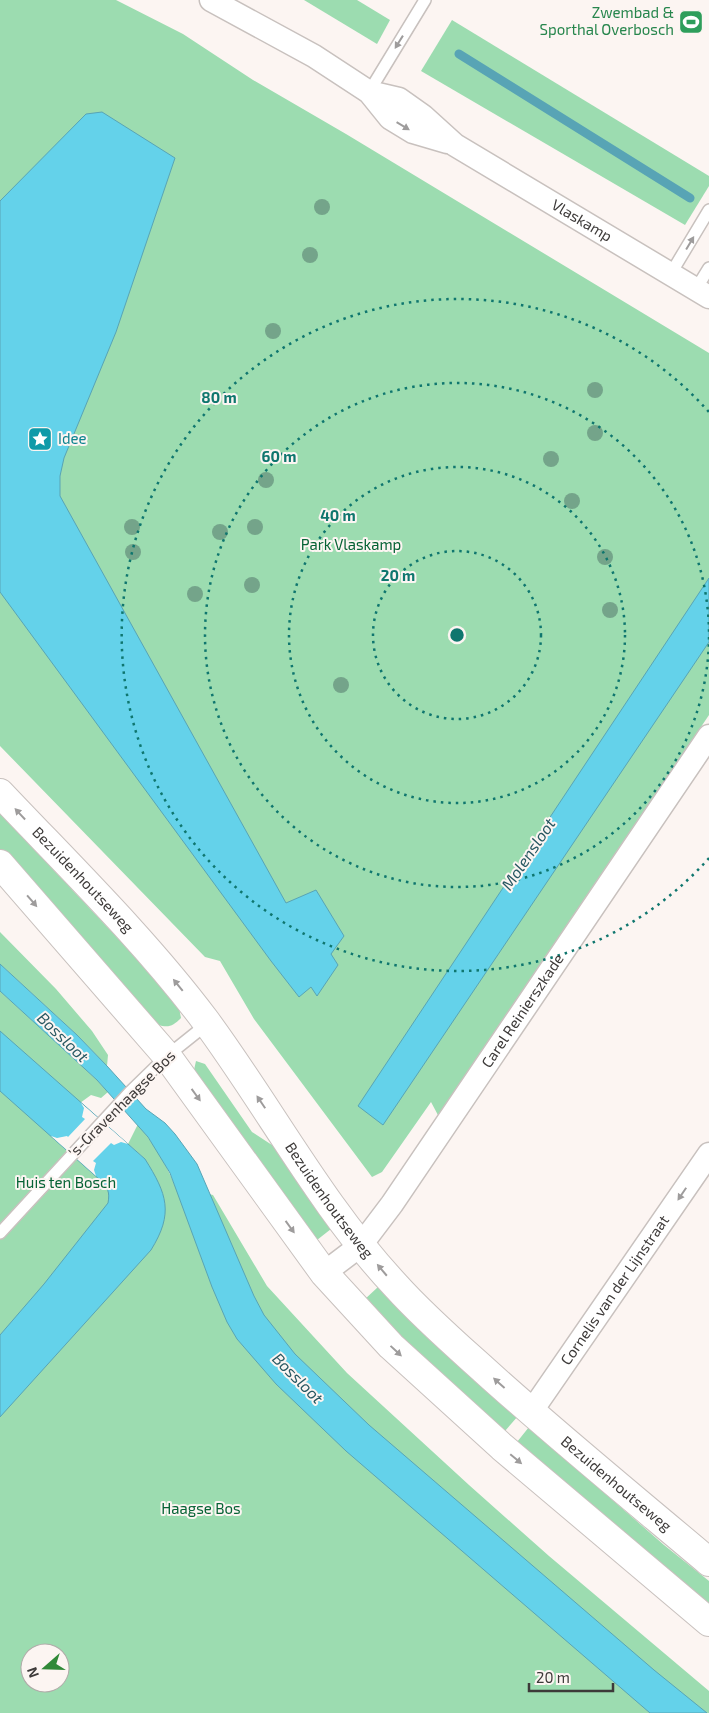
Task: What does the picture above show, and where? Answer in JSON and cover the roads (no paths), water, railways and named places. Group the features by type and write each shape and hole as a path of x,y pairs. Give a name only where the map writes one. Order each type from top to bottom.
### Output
{"main road":[{"name":"Bezuidenhoutseweg","path":"0,793 166,971 207,1024 324,1196 361,1246 402,1293 531,1412 709,1562"},
{"path":"0,864 167,1056 324,1273 390,1346 502,1447 709,1622"}],"street":[{"name":"Vlaskamp","path":"212,0 314,56 369,92 390,118 413,132 456,145 702,293"},
{"name":"Carel Reinierszkade","path":"324,1273 361,1246 392,1204 709,736"},
{"name":"Cornelis van der Lijnstraat","path":"531,1412 706,1163"}],"lane":[{"path":"369,92 425,0"},
{"path":"670,275 709,210"},
{"path":"702,293 709,268"},
{"name":"'s-Gravenhaagse Bos","path":"0,1233 130,1092 167,1056 207,1024"}],"water":[{"path":"102,112 175,158 116,332 64,458 60,476 60,496 286,903 316,890 344,936 331,954 338,965 317,996 311,987 299,997 0,592 0,201 86,114"},
{"name":"Molensloot","path":"709,578 709,642 383,1125 358,1106"},
{"name":"Bossloot","path":"0,964 77,1035 146,1109 165,1123 175,1134 197,1164 264,1315 295,1354 369,1425 654,1670 707,1713 650,1713 346,1451 276,1384 237,1339 227,1322 212,1287 170,1173 148,1137 97,1080 0,991"},
{"path":"0,1031 145,1159 163,1193 165,1214 163,1225 151,1250 0,1417 0,1335 44,1284 108,1203 109,1196 107,1188 100,1180 0,1091"}],"waterway":[{"path":"459,54 690,198"}],"place":[{"name":"Zwembad & Sporthal Overbosch","path":"691,22"},
{"name":"Idee","path":"40,439"}],"park label":[{"name":"Park Vlaskamp","path":"351,545"},
{"name":"Huis ten Bosch","path":"66,1183"},
{"name":"Haagse Bos","path":"201,1509"}]}
